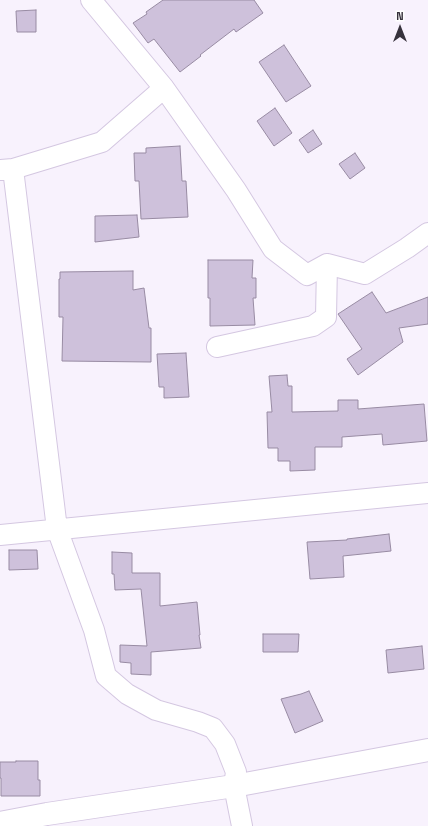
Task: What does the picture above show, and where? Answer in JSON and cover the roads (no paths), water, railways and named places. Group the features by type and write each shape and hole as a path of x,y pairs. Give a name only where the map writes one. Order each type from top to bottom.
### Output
{"street":[{"path":"91,0 164,88 236,190 273,249 307,275 327,264 365,274 428,233"},
{"path":"164,88 102,142 7,170 58,530 94,630 106,676 127,694 156,710 214,728 225,744 236,772 234,786 242,826"},
{"path":"217,347 313,326 326,317 327,264"},
{"path":"0,536 428,493"},
{"path":"0,823 48,820 428,750"}]}
